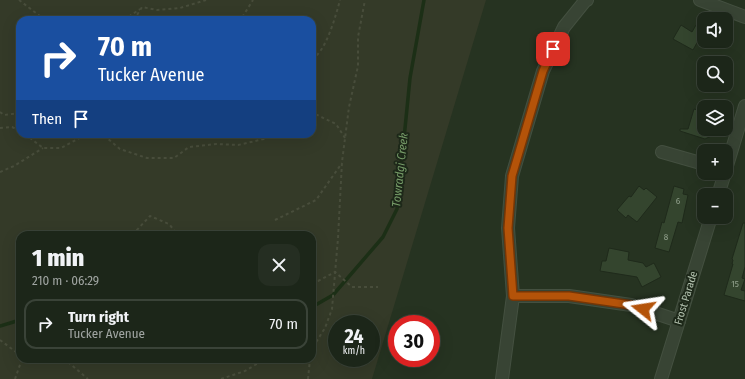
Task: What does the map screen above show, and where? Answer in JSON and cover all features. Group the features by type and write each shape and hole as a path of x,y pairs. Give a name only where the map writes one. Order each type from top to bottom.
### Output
{"street":[{"path":"502,379 513,296 508,228 512,176 543,71 564,27 585,0"},
{"path":"700,0 745,16"},
{"path":"733,146 745,106"},
{"path":"662,152 697,162"},
{"name":"Frost Parade","path":"661,379 709,224"},
{"path":"513,296 569,296 631,305 679,321"}],"path":[{"path":"19,0 40,16"},
{"path":"130,16 142,8 157,10 180,8 206,0"},
{"path":"243,16 253,0"},
{"path":"316,57 330,33 340,0"},
{"path":"316,341 325,328 332,309 342,162 349,107 358,66 358,36 365,0"},
{"path":"137,16 142,8"},
{"path":"0,112 4,115 16,114"},
{"path":"316,114 336,124 345,139"},
{"path":"0,128 12,127 16,129"},
{"path":"30,138 43,148"},
{"path":"0,172 14,166 43,148 61,148 80,138"},
{"path":"107,138 120,149 147,158 174,158 189,147 216,144 238,145 265,138"},
{"path":"275,220 316,200 342,162"},
{"path":"136,231 150,216 169,224 175,231"},
{"path":"316,281 335,272"},
{"path":"335,272 352,287 378,287"},
{"path":"0,340 16,352"},
{"path":"15,379 21,363"},
{"path":"69,363 88,379"},
{"path":"221,379 245,371 258,363"},
{"path":"308,379 310,363"}],"green space":[{"path":"0,0 486,0 391,315 388,315 388,326 380,352 380,315 328,315 328,367 376,367 372,379 0,379"}],"building":[{"path":"681,25 692,32 697,26 697,43 693,50 673,39"},
{"path":"694,109 697,110 697,136 711,136 705,139 680,131 680,129 688,129"},
{"path":"639,186 644,190 646,188 657,197 637,222 628,215 626,218 617,210 629,196 631,197"},
{"path":"674,186 684,189 683,194 688,195 682,223 678,222 669,252 655,248 662,222 664,223"},
{"path":"743,223 745,223 745,267 742,278 745,279 741,290 745,291 745,301 724,295 733,264 732,259"},
{"path":"609,248 629,252 628,260 643,263 646,267 654,263 661,277 642,287 637,277 600,271 602,261 606,261"}],"waterway":[{"name":"Towradgi Creek","path":"316,305 333,295 383,237 397,209 410,78 424,0"},
{"name":"Towradgi Creek","path":"0,326 16,321"}],"route":[{"path":"553,49 543,71 512,176 508,228 513,296 569,296 631,305 643,309"}]}
